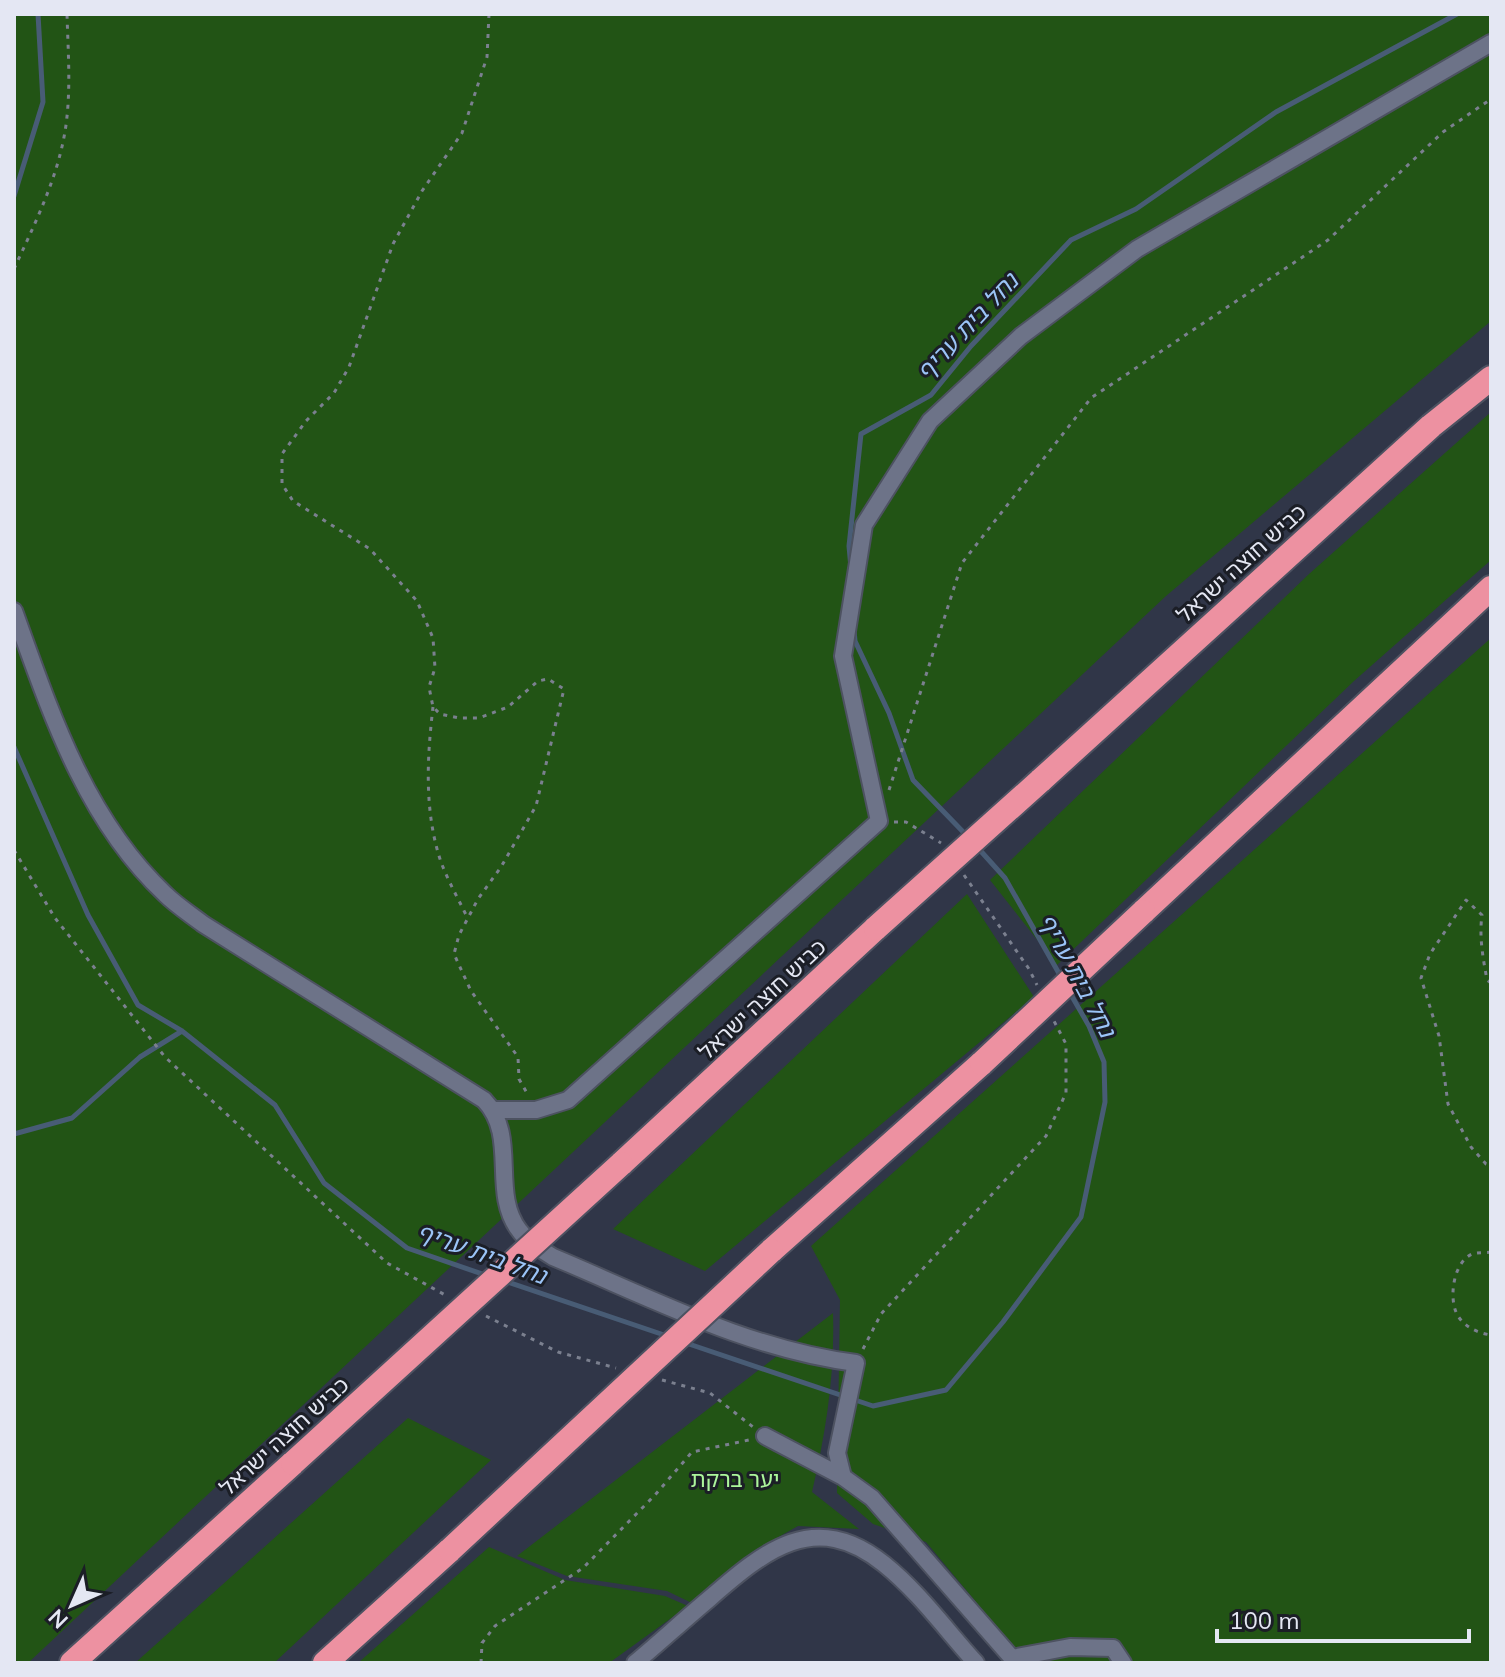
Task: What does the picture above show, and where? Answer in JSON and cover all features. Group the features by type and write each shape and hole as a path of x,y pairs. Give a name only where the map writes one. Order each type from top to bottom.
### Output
{"highway":[{"name":"כביש חוצה ישראל","path":"72,1663 876,928 1431,426 1491,378"},
{"path":"325,1663 771,1251 982,1063 1491,588"}],"street":[{"path":"494,1110 536,1110 568,1100 879,821 843,656 864,525 930,421 1021,336 1137,249 1491,43"},
{"path":"14,611 51,712 91,798 129,854 165,894 203,924 484,1100 494,1110 505,1146 509,1213 532,1244 553,1257 761,1343 817,1359 856,1363 837,1453 843,1477"},
{"path":"765,1436 843,1477 872,1498 1012,1658 1070,1647 1113,1648 1123,1663"},
{"path":"635,1663 763,1554 789,1543 821,1538 856,1546 884,1564 976,1663"}],"path":[{"path":"14,269 46,201 66,126 69,72 67,14"},
{"path":"468,919 441,861 431,815 426,762 433,707 429,687 435,668 433,638 417,601 370,549 293,501 282,484 281,463 282,454 306,421 334,393 349,367 393,244 422,191 462,133 487,57 489,14"},
{"path":"889,790 962,563 1091,398 1328,240 1443,132 1491,99"},
{"path":"433,707 440,714 479,718 508,707 538,681 548,679 564,689 536,806 459,935 454,954 471,991 518,1057 519,1079 536,1110"},
{"path":"14,850 55,918 165,1057 387,1263 452,1299"},
{"path":"1491,983 1487,980 1483,961 1482,915 1466,900 1430,954 1421,978 1439,1036 1448,1104 1471,1147 1486,1164 1491,1165"},
{"path":"1491,1252 1472,1254 1460,1265 1454,1286 1456,1312 1474,1332 1491,1335"},
{"path":"478,1312 558,1352 619,1368"},
{"path":"649,1376 710,1393 765,1436"},
{"path":"481,1663 482,1643 495,1626 583,1568 655,1495 692,1452 765,1436"}],"green space":[{"path":"14,14 1491,14 1491,321 1166,596 28,1663 14,1663"},
{"path":"1491,412 1491,560 1354,681 1057,965 990,880 1309,574"},
{"path":"1491,638 1491,1663 1027,1663 926,1542 873,1524 837,1493 840,1300 811,1246"},
{"path":"967,894 1034,997 705,1271 613,1229"},
{"name":"יער ברקת","path":"833,1313 833,1358 828,1403 812,1492 859,1529 798,1526 757,1549 696,1605 667,1591 567,1576 517,1556"},
{"path":"408,1418 491,1460 274,1663 135,1663"},
{"path":"489,1547 565,1580 665,1596 688,1606 609,1663 358,1663"}],"waterway":[{"path":"14,196 43,102 38,14"},
{"name":"נחל בית עריף","path":"851,568 849,546 861,434 931,395 971,346 1071,240 1136,209 1276,112 1457,14"},
{"name":"נחל בית עריף","path":"854,630 855,641 889,713 913,780 969,838"},
{"name":"נחל בית עריף","path":"14,747 88,915 138,1005 182,1031 275,1105 324,1183 407,1248 488,1276"},
{"name":"נחל בית עריף","path":"978,848 1005,878 1061,977"},
{"name":"נחל בית עריף","path":"683,1342 873,1406 946,1390 1003,1322 1081,1217 1105,1102 1104,1062 1089,1026 1070,993"},
{"path":"14,1134 72,1118 140,1057 182,1031"},
{"name":"נחל בית עריף","path":"505,1281 670,1337"}]}
